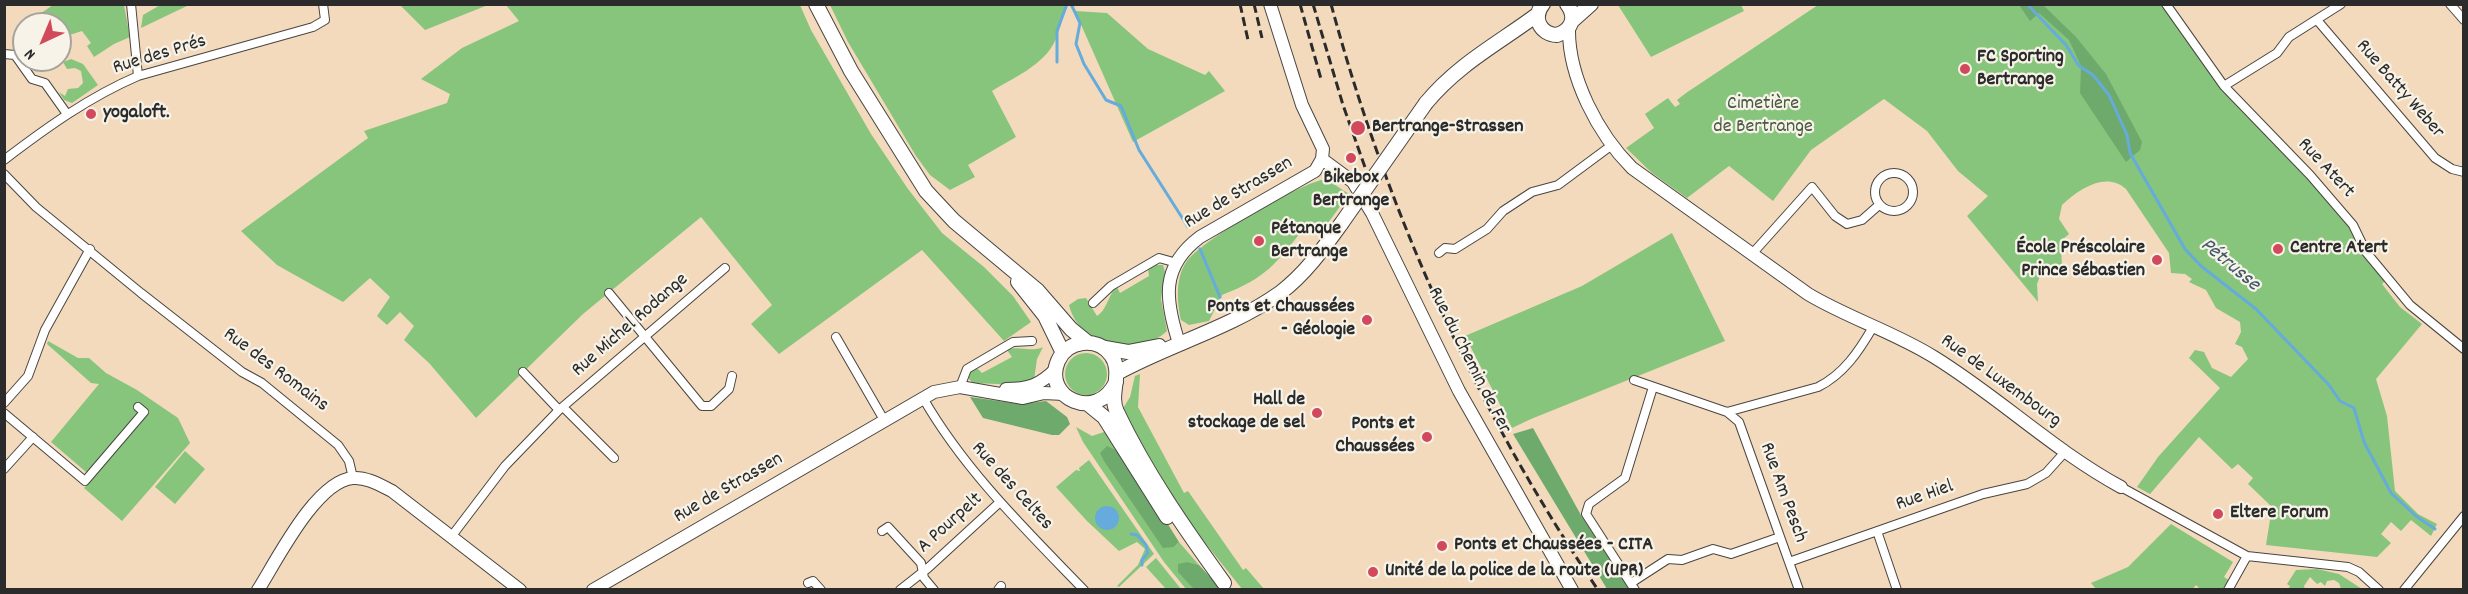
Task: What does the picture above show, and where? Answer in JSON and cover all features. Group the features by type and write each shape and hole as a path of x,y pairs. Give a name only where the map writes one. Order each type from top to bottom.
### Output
{"main road":[{"path":"816,4 851,71 926,191 954,221 1038,291 1071,329 1088,342 1128,352 1179,343"},
{"path":"1506,38 1564,33 1591,4"},
{"path":"1571,25 1572,5"},
{"path":"1088,342 1070,347 1063,353 1056,369 1058,386 1064,394 1080,404 1106,398 1117,377 1179,343 1232,319 1278,294 1304,272 1341,224 1426,103 1462,65 1506,38 1541,7"},
{"path":"1541,7 1539,24 1548,33"},
{"path":"989,250 1045,316 1063,353"},
{"path":"1105,348 1116,363 1116,410 1171,508 1227,586"},
{"path":"1088,404 1104,417 1165,514 1194,555 1227,586"}],"street":[{"name":"Rue des Prés","path":"4,160 66,114 115,86 138,76 313,27 326,20 323,4"},
{"path":"1270,4 1302,105 1323,149 1322,159"},
{"name":"Rue Atert","path":"2166,4 2224,86 2310,175 2354,225 2366,252 2410,305 2463,349"},
{"path":"2224,86 2277,52 2289,37 2341,4"},
{"path":"2450,4 2463,20"},
{"path":"132,9 138,76"},
{"name":"Rue Batty Weber","path":"2317,20 2435,158 2452,169 2463,172"},
{"name":"Rue de Luxembourg","path":"1571,25 1571,58"},
{"name":"Rue de Luxembourg","path":"1548,33 1571,58 1597,120 1612,146 1632,168 1808,294 1915,346 1961,375 2064,453 2247,556 2348,567 2359,572 2379,590"},
{"path":"4,54 15,56 32,79 45,83 66,114"},
{"path":"1439,253 1445,248 1455,249 1486,229 1503,211 1532,192 1558,185 1612,146"},
{"name":"Rue de Strassen","path":"1179,343 1170,316 1168,294 1177,263 1184,251 1200,237 1315,171 1322,159"},
{"name":"Rue du Chemin de Fer","path":"1322,159 1353,182 1372,213 1458,391 1572,590"},
{"path":"1895,172 1903,174 1911,182 1913,195 1907,206 1893,211 1879,205 1874,191 1881,177 1895,172"},
{"name":"Rue des Romains","path":"4,174 29,201 149,299 242,372 262,383 338,445 346,455 353,478"},
{"path":"1752,254 1812,187 1835,216 1847,224 1862,220 1879,205"},
{"path":"4,403 28,376 45,330 90,249"},
{"path":"1093,303 1111,286 1159,258 1177,263"},
{"name":"Rue Michel Rodange","path":"452,537 505,466 561,409 644,335 725,268"},
{"path":"609,293 702,406 711,406 729,389 732,376"},
{"path":"1634,380 1727,412 1818,387 1831,380 1853,358 1873,327"},
{"path":"836,337 884,420"},
{"path":"960,387 967,369 1013,342 1032,341"},
{"name":"Rue de Strassen","path":"987,390 1027,388 1041,383 1056,369"},
{"path":"523,372 614,458"},
{"name":"Rue de Strassen","path":"593,590 923,398 945,389 960,387 1023,398 1044,393 1064,394"},
{"path":"1653,387 1625,478 1589,504 1586,514 1633,586 1668,559 1682,560 1713,549 1731,554 1780,537"},
{"name":"Rue des Celtes","path":"923,398 947,437 1000,502 1084,590"},
{"path":"4,413 84,481 144,412 138,407"},
{"name":"Rue Am Pesch","path":"1727,412 1738,422 1799,590"},
{"path":"4,470 33,437"},
{"name":"Rue Hiel","path":"1789,562 1983,494 2027,484 2046,473 2064,453"},
{"path":"258,590 321,495 338,483 353,478 376,482 392,491 520,590"},
{"name":"A Pourpelt","path":"900,590 1000,502"},
{"path":"2404,590 2463,516"},
{"name":"A Pourpelt","path":"882,531 888,527 921,563 924,578 934,590"},
{"path":"1877,531 1898,590"},
{"path":"2228,590 2247,556"},
{"path":"808,583 813,581 821,590"}],"green space":[{"path":"162,4 189,5 141,28 143,15"},
{"path":"400,4 488,5 425,30"},
{"path":"53,5 124,5 130,37 94,57 87,46 91,43 82,31 72,34 72,12 43,12"},
{"path":"506,5 800,5 811,30 871,134 908,189 942,233 984,267 1013,296 1031,322 1004,341 922,250 779,354 751,324 772,305 701,217 583,314 476,418 429,363 404,340 414,326 400,312 387,325 377,316 390,297 370,278 343,302 277,265 241,231 368,138 364,131 447,103 450,94 421,79 462,48 519,21"},
{"path":"830,5 1067,5 1050,50 1036,64 992,91 1016,137 968,165 975,177 950,190 930,175 916,156 848,42"},
{"path":"1618,5 1741,5 1744,11 1651,57"},
{"name":"Cimetière de Bertrange","path":"1818,5 2166,5 2198,53 2353,225 2387,279 2382,284 2400,307 2422,324 2376,379 2387,416 2395,491 2418,514 2437,524 2431,536 2411,520 2401,531 2391,522 2381,534 2391,543 2377,557 2266,545 2272,507 2248,484 2253,478 2238,464 2232,469 2199,437 2150,494 2137,487 2158,457 2220,388 2189,358 2195,350 2204,352 2212,368 2231,377 2248,359 2242,347 2235,344 2241,332 2240,322 2216,308 2206,290 2189,282 2192,279 2185,274 2171,273 2169,253 2126,189 2118,184 2101,182 2093,184 2076,193 2062,205 2059,219 2069,234 2063,239 2067,246 2061,249 2062,266 2056,270 2043,268 2037,284 2038,302 1967,216 1988,196 1958,171 1927,131 1884,99 1811,150 1773,201 1729,166 1687,198 1652,173 1626,148 1654,128 1645,114 1668,98 1675,107 1680,104 1677,100 1686,93"},
{"path":"2019,5 2043,5 2076,37 2106,74 2142,142 2140,150 2126,162 2080,93 2081,66 2069,40 2039,13 2030,21"},
{"path":"1075,11 1107,13 1148,49 1205,75 1209,71 1225,91 1133,142"},
{"path":"72,59 83,64 98,85 72,103 64,100 59,92 65,96 68,89 78,88 83,83 81,71 72,68"},
{"path":"1326,179 1349,194 1320,234 1304,228 1269,269 1237,289 1222,295 1209,321 1189,325 1181,320 1178,298 1180,274 1187,261 1197,251 1253,213 1295,190"},
{"path":"1672,233 1725,341 1512,428 1465,336 1582,286"},
{"path":"1155,265 1163,265 1165,272 1161,299 1167,331 1154,340 1125,347 1110,345 1085,332 1075,320 1069,305 1078,299 1086,298 1097,316 1104,310 1117,287 1120,293 1149,276 1148,269"},
{"path":"48,341 78,358 89,358 106,373 137,390 178,418 190,443 122,521 84,488 93,478 51,442 99,384 91,383 47,344"},
{"path":"1043,347 1037,359 1034,380 1019,385 973,383 969,379 969,372 977,368 982,373 1012,357 1007,350"},
{"path":"1086,353 1101,359 1107,374 1101,389 1086,395 1071,389 1065,374 1071,359"},
{"path":"1140,374 1138,407 1184,493 1188,491 1243,570 1246,568 1264,589 1242,589 1178,509 1122,410 1130,397 1135,376"},
{"path":"970,397 1020,404 1046,401 1067,417 1070,424 1059,435 1052,435 983,418"},
{"path":"1076,427 1092,436 1107,431 1174,547 1179,542 1199,565 1188,562 1194,589 1186,589 1164,562 1083,442"},
{"path":"1533,428 1582,517 1631,589 1607,589 1513,434"},
{"path":"1107,446 1124,454 1179,542 1174,547 1163,548 1104,461 1100,453"},
{"path":"185,451 205,469 175,504 155,487"},
{"path":"1089,460 1154,554 1119,587 1117,586 1138,565 1145,549 1137,542 1119,551 1056,487 1076,470 1080,471 1079,468"},
{"path":"2171,524 2233,562 2224,577 2229,580 2223,589 2200,589 2196,585 2192,590 2096,589 2091,583 2128,567"},
{"path":"1156,558 1181,589 1166,589 1146,567"},
{"path":"1188,562 1199,565 1221,589 1194,589 1178,572 1178,564"},
{"path":"2317,569 2339,574 2362,589 2341,589 2339,583 2334,580 2327,581 2325,586 2321,582 2317,584 2310,577 2304,586 2305,589 2288,589 2290,586 2287,584 2296,570"}],"water":[{"path":"1107,506 1115,510 1119,518 1115,526 1107,530 1099,526 1095,518 1099,510"}],"waterway":[{"path":"1057,62 1057,31 1067,4"},
{"path":"1071,4 1080,23 1076,44 1084,64 1106,100 1121,106 1139,150 1188,227"},
{"name":"Pétrusse","path":"2027,4 2066,45 2079,66 2093,75 2109,95 2127,135 2130,153 2185,249 2201,266 2256,309 2329,385 2340,401 2354,408 2364,442 2391,493 2416,516 2435,529"},
{"path":"1200,249 1220,297"},
{"path":"1131,534 1137,535 1146,545 1148,553 1142,560 1142,565"}],"railway":[{"path":"1240,4 1248,40"},
{"path":"1254,4 1262,38"},
{"path":"1300,4 1321,79"},
{"path":"1313,4 1343,105 1366,170"},
{"path":"1331,4 1379,158 1440,308 1513,453 1598,590"}],"place":[{"name":"FC Sporting Bertrange","path":"1965,69"},
{"name":"yogaloft.","path":"91,114"},
{"name":"Bertrange-Strassen","path":"1358,128"},
{"name":"Bikebox Bertrange","path":"1351,158"},
{"name":"Pétanque Bertrange","path":"1259,241"},
{"name":"Centre Atert","path":"2278,249"},
{"name":"École Préscolaire Prince Sébastien","path":"2157,260"},
{"name":"Ponts et Chaussées - Géologie","path":"1367,320"},
{"name":"Hall de stockage de sel","path":"1317,413"},
{"name":"Ponts et Chaussées","path":"1427,437"},
{"name":"Eltere Forum","path":"2218,514"},
{"name":"Ponts et Chaussées - CITA","path":"1442,546"},
{"name":"Unité de la police de la route (UPR)","path":"1373,572"}]}
